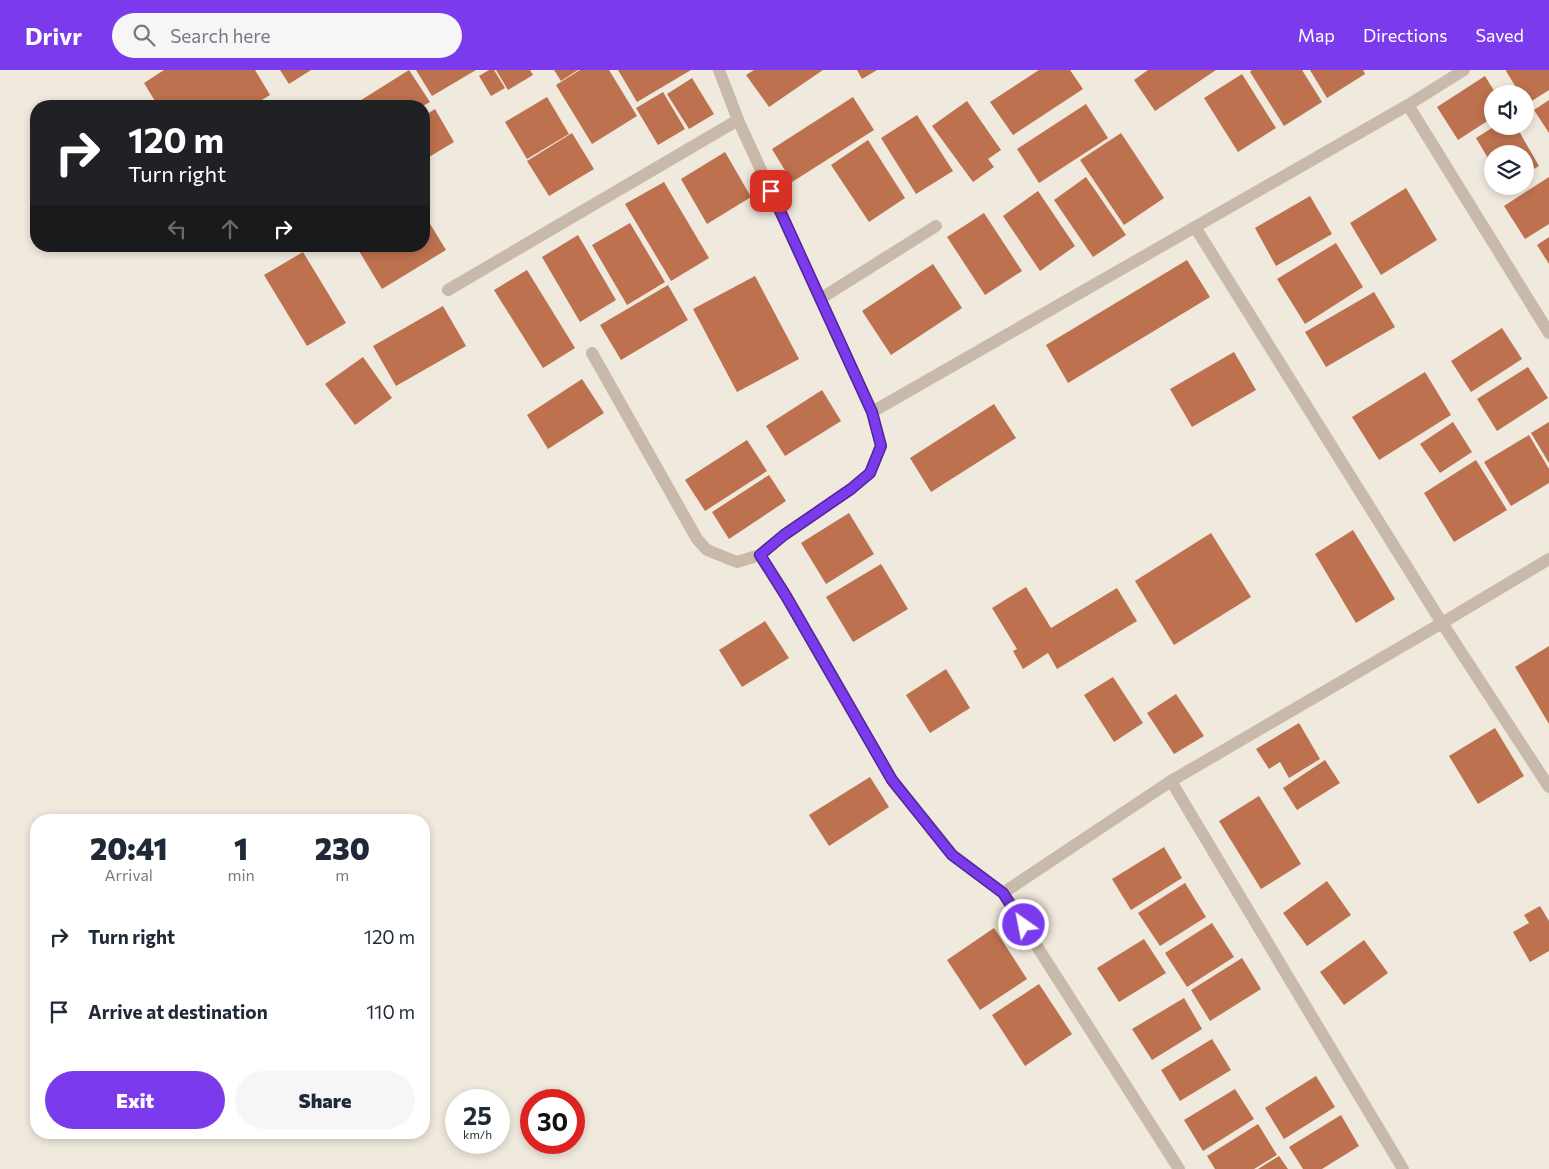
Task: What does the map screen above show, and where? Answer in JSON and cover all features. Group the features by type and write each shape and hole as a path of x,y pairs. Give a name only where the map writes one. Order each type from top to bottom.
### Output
{"street":[{"path":"872,412 1408,105 1464,70"},
{"path":"592,353 697,539 707,550 737,562 760,555 784,535 851,489 870,473 881,446 872,412 738,120 722,71"},
{"path":"1408,105 1549,333"},
{"path":"448,290 738,120"},
{"path":"820,299 936,226"},
{"path":"1195,227 1442,624 1549,786"},
{"path":"760,555 786,596 892,780 952,855 1003,893 1179,1169"},
{"path":"1003,893 1171,781 1442,624 1549,559"},
{"path":"1171,781 1404,1169"}],"building":[{"path":"164,70 255,70 270,95 262,100 154,100 144,83"},
{"path":"280,70 311,70 289,84"},
{"path":"409,70 429,100 361,100"},
{"path":"416,70 476,70 432,96"},
{"path":"489,70 494,70 505,88 491,96 479,76"},
{"path":"496,70 530,70 533,75 508,90"},
{"path":"554,70 578,70 561,81"},
{"path":"580,70 609,70 637,116 592,144 556,85"},
{"path":"618,70 691,70 637,102"},
{"path":"754,70 823,70 769,107 746,75"},
{"path":"857,70 877,70 862,79"},
{"path":"1039,70 1070,70 1083,89 1013,135 990,102"},
{"path":"1148,70 1216,70 1155,111 1134,80"},
{"path":"1252,70 1302,70 1322,102 1284,126 1250,72"},
{"path":"1310,70 1363,70 1365,74 1327,98"},
{"path":"1549,70 1549,90 1534,100 1534,85 1515,85 1506,71"},
{"path":"1242,74 1276,128 1238,152 1204,98"},
{"path":"1485,76 1490,85 1484,85 1484,123 1458,140 1437,107"},
{"path":"692,78 714,114 689,129 667,94"},
{"path":"663,92 685,129 658,145 636,108"},
{"path":"547,97 569,134 527,159 505,122"},
{"path":"853,97 874,130 792,182 772,149"},
{"path":"1549,100 1549,133 1534,110"},
{"path":"967,101 1001,150 988,159 994,167 973,182 932,126"},
{"path":"1086,104 1108,138 1039,183 1017,149"},
{"path":"435,109 454,142 430,156 430,112"},
{"path":"917,115 953,171 916,194 881,138"},
{"path":"572,133 594,169 549,196 527,161"},
{"path":"1121,133 1164,198 1124,225 1080,160"},
{"path":"1484,133 1484,135 1521,135 1527,145 1484,145 1484,152 1476,138"},
{"path":"868,140 905,198 869,222 831,165"},
{"path":"725,152 751,197 707,224 681,179"},
{"path":"1534,157 1539,166 1534,169"},
{"path":"1086,177 1126,235 1093,257 1054,200"},
{"path":"1549,177 1549,224 1525,239 1504,206 1521,195 1534,195 1534,187"},
{"path":"664,182 709,258 671,281 625,204"},
{"path":"1406,188 1437,240 1381,275 1350,223"},
{"path":"1038,191 1075,246 1040,271 1003,216"},
{"path":"1310,196 1332,234 1276,266 1255,228"},
{"path":"984,213 1022,271 985,295 947,237"},
{"path":"630,223 665,282 627,305 592,245"},
{"path":"430,224 446,250 382,289 360,252 430,252"},
{"path":"578,235 616,300 580,322 542,257"},
{"path":"1549,237 1549,264 1537,245"},
{"path":"1336,243 1363,287 1305,324 1277,279"},
{"path":"303,252 346,323 307,346 264,275"},
{"path":"1187,260 1210,297 1068,383 1046,345"},
{"path":"933,264 962,308 891,355 862,311"},
{"path":"527,270 575,348 543,368 494,290"},
{"path":"755,276 799,359 737,392 693,309"},
{"path":"668,285 688,320 621,360 600,325"},
{"path":"1374,292 1395,327 1326,367 1305,332"},
{"path":"443,306 466,346 396,386 373,346"},
{"path":"1502,328 1522,359 1471,392 1451,361"},
{"path":"1234,352 1256,390 1192,427 1170,389"},
{"path":"363,357 392,398 355,425 325,384"},
{"path":"1528,367 1548,398 1497,431 1477,399"},
{"path":"1425,372 1451,415 1379,460 1352,417"},
{"path":"582,379 604,413 548,449 527,415"},
{"path":"822,390 841,421 785,456 766,426"},
{"path":"994,404 1016,438 931,492 910,458"},
{"path":"1453,422 1472,452 1440,473 1420,444"},
{"path":"1549,422 1549,463 1531,433"},
{"path":"1529,435 1549,469 1549,483 1511,506 1484,462"},
{"path":"747,440 767,471 705,511 685,480"},
{"path":"1476,460 1507,510 1454,542 1424,493"},
{"path":"769,475 786,501 729,539 712,512"},
{"path":"849,513 874,554 826,584 801,543"},
{"path":"1353,530 1395,599 1356,623 1315,554"},
{"path":"1211,533 1251,597 1174,645 1135,581"},
{"path":"881,564 908,609 853,642 826,597"},
{"path":"1026,587 1051,628 1117,588 1137,621 1057,669 1048,653 1023,669 1013,651 1017,649 992,608"},
{"path":"765,621 789,658 742,687 719,650"},
{"path":"1549,646 1549,724 1515,667"},
{"path":"946,669 970,708 930,733 906,695"},
{"path":"1113,677 1143,723 1114,742 1084,695"},
{"path":"1176,694 1204,736 1174,754 1147,713"},
{"path":"1299,723 1320,759 1289,778 1280,762 1269,769 1256,749"},
{"path":"1495,728 1524,776 1478,804 1449,756"},
{"path":"1325,760 1340,783 1297,810 1283,788"},
{"path":"870,777 889,807 829,846 809,815"},
{"path":"1259,796 1301,864 1261,889 1219,821"},
{"path":"1164,847 1182,878 1131,910 1112,879"},
{"path":"1327,881 1351,915 1307,946 1283,913"},
{"path":"1185,883 1206,917 1160,946 1138,913"},
{"path":"1540,906 1549,921 1549,951 1530,962 1513,932 1529,923 1524,915"},
{"path":"1212,923 1234,957 1187,987 1165,953"},
{"path":"994,928 1027,979 980,1010 947,960"},
{"path":"1144,939 1166,973 1119,1002 1097,968"},
{"path":"1364,940 1388,973 1344,1005 1320,972"},
{"path":"1242,958 1261,989 1210,1021 1191,990"},
{"path":"1039,984 1072,1034 1025,1066 992,1015"},
{"path":"1184,998 1202,1029 1152,1060 1132,1029"},
{"path":"1212,1039 1231,1070 1180,1101 1161,1070"},
{"path":"1316,1076 1335,1107 1284,1139 1265,1108"},
{"path":"1235,1089 1254,1119 1203,1151 1184,1120"},
{"path":"1341,1115 1359,1146 1322,1169 1303,1169 1289,1147"},
{"path":"1258,1124 1277,1155 1254,1169 1215,1169 1207,1156"},
{"path":"1279,1156 1288,1169 1258,1169"}],"route":[{"path":"771,191 872,412 881,446 870,473 851,489 784,535 760,555 786,596 892,780 952,855 1003,893 1024,925"}]}
